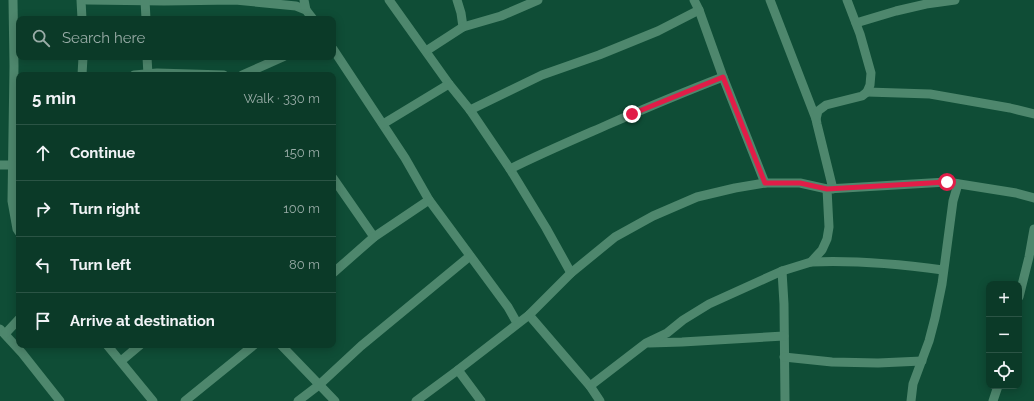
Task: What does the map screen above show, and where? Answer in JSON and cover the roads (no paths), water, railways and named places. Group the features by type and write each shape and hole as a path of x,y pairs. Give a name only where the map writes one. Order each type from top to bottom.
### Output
{"street":[{"path":"13,0 16,144 12,165 12,201 16,229"},
{"path":"81,0 82,16"},
{"path":"87,0 235,0 296,6 306,10 311,16"},
{"path":"145,0 146,16"},
{"path":"304,0 306,10"},
{"path":"390,0 449,84 470,110 510,169 546,228 570,273"},
{"path":"457,0 463,28"},
{"path":"694,0 765,183"},
{"path":"770,0 816,119 830,189 829,227 827,238 822,250 811,262"},
{"path":"816,119 818,111 826,105 862,96 867,92 870,85 870,73 860,34 847,0"},
{"path":"856,23 926,4 955,0"},
{"path":"426,51 463,28 501,16 534,1"},
{"path":"470,110 542,75 599,55 658,30 698,10"},
{"path":"336,54 405,158 429,200 508,307 517,324"},
{"path":"82,60 83,72"},
{"path":"147,60 148,72"},
{"path":"249,72 276,60"},
{"path":"510,169 533,157 689,90 723,77"},
{"path":"383,124 449,84"},
{"path":"867,92 930,94 1010,108 1034,114"},
{"path":"0,165 12,165"},
{"path":"416,401 530,315 570,273 615,237 653,216 697,197 765,183 800,183 830,189 947,182 1016,193 1034,198"},
{"path":"911,401 913,384 929,341 935,318 942,284 953,201 958,184"},
{"path":"336,190 374,237"},
{"path":"336,270 374,237 429,200"},
{"path":"1022,286 1034,229"},
{"path":"298,401 319,385 361,346 470,256"},
{"path":"590,386 646,343 667,333 683,320 709,304 782,271 811,262 834,261 918,266 943,270"},
{"path":"782,271 784,304 785,401"},
{"path":"530,315 590,386 600,401"},
{"path":"16,321 2,331 16,346"},
{"path":"646,343 784,336"},
{"path":"17,348 59,400"},
{"path":"110,348 153,401"},
{"path":"121,361 136,348"},
{"path":"185,401 250,348"},
{"path":"284,348 335,401"},
{"path":"784,357 832,362 878,363 922,361"},
{"path":"458,370 481,401"},
{"path":"993,401 997,389"}]}
